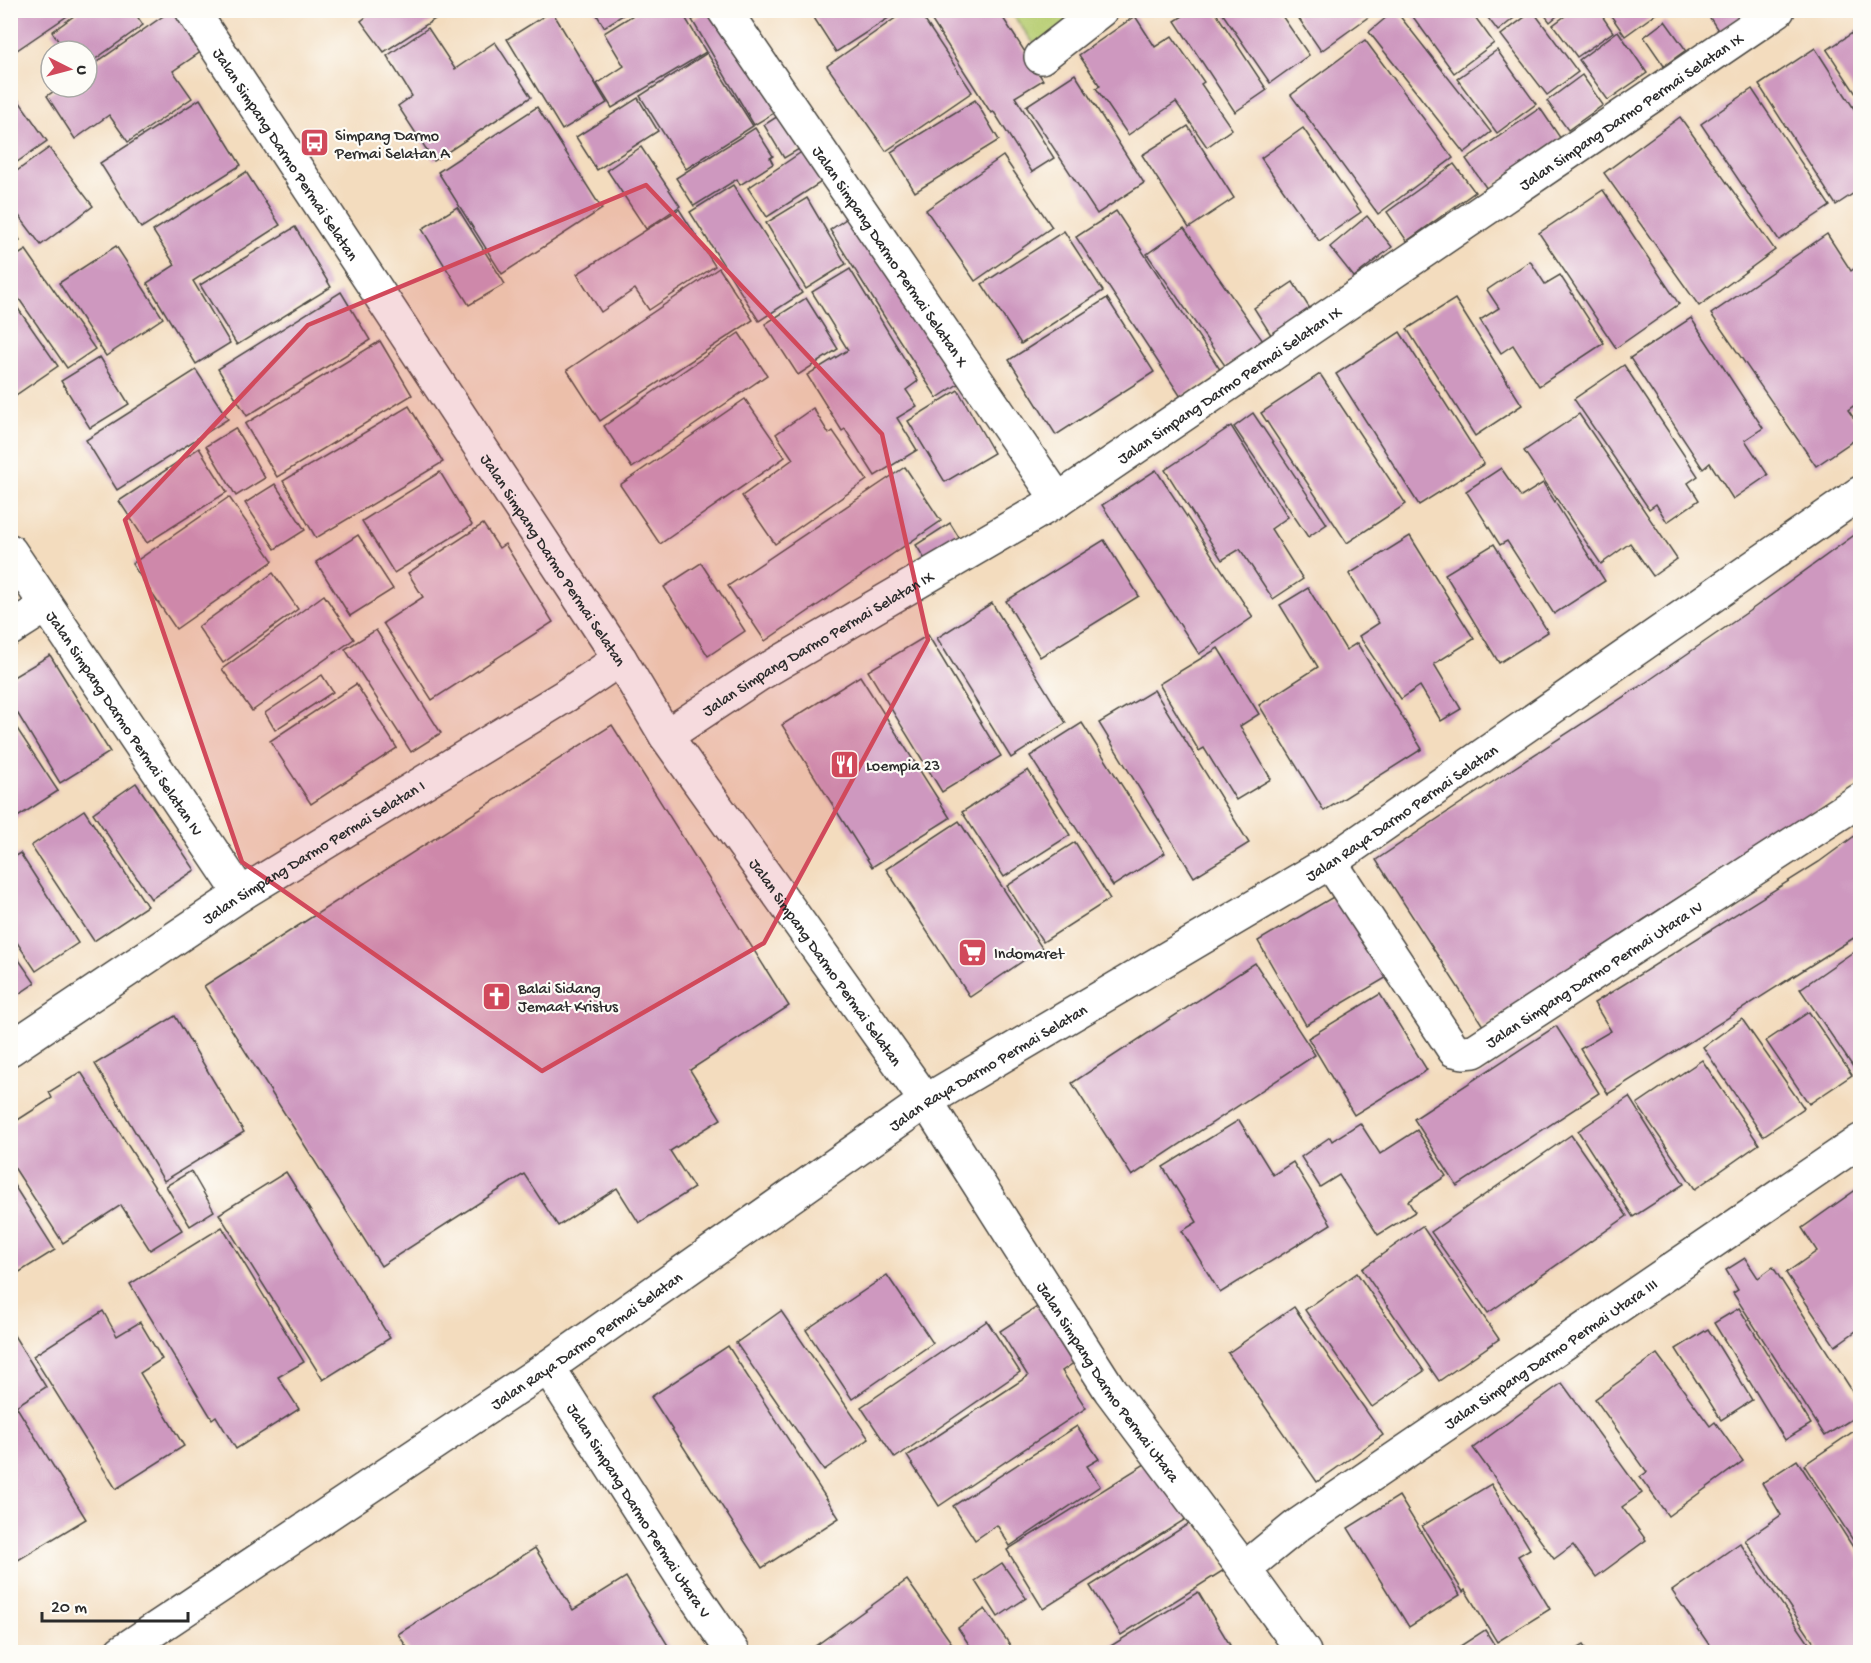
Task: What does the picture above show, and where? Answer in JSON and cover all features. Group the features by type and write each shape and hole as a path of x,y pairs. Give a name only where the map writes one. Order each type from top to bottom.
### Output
{"street":[{"name":"Jalan Simpang Darmo Permai Selatan","path":"192,10 620,659 666,735 926,1101"},
{"name":"Jalan Simpang Darmo Permai Selatan X","path":"724,10 1058,500"},
{"path":"1041,57 1101,10"},
{"name":"Jalan Simpang Darmo Permai Selatan IX","path":"666,735 758,675 1058,500 1778,10"},
{"name":"Jalan Raya Darmo Permai Selatan","path":"121,1653 548,1367 926,1101 1330,862 1860,493"},
{"name":"Jalan Simpang Darmo Permai Selatan IV","path":"10,551 241,894"},
{"path":"10,629 46,606"},
{"name":"Jalan Simpang Darmo Permai Selatan I","path":"10,1049 241,894 565,696 620,659"},
{"name":"Jalan Simpang Darmo Permai Utara IV","path":"1330,862 1454,1050 1474,1051 1860,800"},
{"name":"Jalan Simpang Darmo Permai Utara","path":"926,1101 1110,1390 1304,1653"},
{"name":"Jalan Simpang Darmo Permai Utara III","path":"1244,1569 1299,1525 1860,1141"},
{"name":"Jalan Simpang Darmo Permai Utara V","path":"548,1367 733,1653"}],"highlighted area":[{"path":"646,185 882,434 928,640 764,943 542,1071 242,862 125,520 308,325"}],"green space":[{"path":"1010,11 1072,11 1070,12 1078,24 1040,52"}],"building":[{"path":"10,10 76,10 14,52 10,47"},
{"path":"82,10 133,10 143,25 99,56 99,39 57,39 52,32"},
{"path":"172,10 179,10 205,49 173,71 192,98 128,142 109,115 75,139 49,99 99,99 99,61"},
{"path":"375,10 449,10 384,52 361,21"},
{"path":"594,10 631,10 604,27"},
{"path":"641,10 699,10 686,19 706,52 612,108 597,84 624,66 604,33"},
{"path":"708,10 720,10 779,110 754,125 692,20"},
{"path":"809,10 901,10 836,52"},
{"path":"907,10 918,10 972,92 886,151 827,66"},
{"path":"925,10 998,10 1043,80 1015,97 1054,158 1032,172"},
{"path":"1192,10 1214,10 1267,90 1235,112 1175,21"},
{"path":"1220,10 1278,10 1309,55 1270,83"},
{"path":"1293,10 1378,10 1321,51"},
{"path":"1395,10 1491,132 1464,153 1369,32"},
{"path":"1408,10 1470,10 1494,43 1454,73"},
{"path":"1482,10 1524,10 1498,31"},
{"path":"1541,10 1564,10 1550,22"},
{"path":"1573,10 1598,10 1613,32 1577,57 1553,25"},
{"path":"1607,10 1661,10 1625,36"},
{"path":"1705,10 1752,10 1719,32"},
{"path":"552,11 607,103 562,130 507,39"},
{"path":"1533,11 1578,72 1547,95 1501,35"},
{"path":"1135,16 1155,47 1172,36 1204,82 1201,84 1232,129 1207,147 1176,102 1128,135 1096,88 1100,86 1079,55"},
{"path":"1665,21 1686,50 1664,66 1644,37"},
{"path":"428,28 455,69 495,42 531,97 434,161 398,106 412,96 387,56"},
{"path":"1860,28 1860,100 1827,50"},
{"path":"1618,31 1647,73 1608,100 1579,60"},
{"path":"1365,40 1453,158 1378,214 1291,95"},
{"path":"1815,48 1860,118 1860,189 1836,205 1759,85"},
{"path":"1497,50 1536,104 1497,133 1457,79"},
{"path":"707,53 753,126 686,169 640,96"},
{"path":"1075,74 1144,183 1097,214 1026,106"},
{"path":"1582,75 1603,105 1568,130 1547,101"},
{"path":"10,88 47,141 10,167"},
{"path":"1752,89 1830,206 1779,240 1701,124"},
{"path":"638,98 658,131 597,170 576,137"},
{"path":"200,99 241,165 141,228 100,163"},
{"path":"975,100 999,140 915,192 891,152"},
{"path":"537,107 602,209 502,274 438,172"},
{"path":"1540,108 1561,139 1487,189 1466,159"},
{"path":"789,109 811,142 784,158 764,125"},
{"path":"1680,117 1775,250 1699,306 1604,173"},
{"path":"1188,126 1234,198 1189,228 1142,155"},
{"path":"755,128 773,156 770,158 773,164 740,185 737,179 694,206 676,178"},
{"path":"1303,128 1361,212 1319,241 1261,158"},
{"path":"641,147 680,206 646,229 607,170"},
{"path":"49,148 93,206 41,245 10,204 10,176"},
{"path":"806,149 826,179 767,217 748,188"},
{"path":"1003,156 1052,227 975,281 926,210"},
{"path":"1454,164 1475,192 1407,241 1387,212"},
{"path":"246,172 280,225 193,281 230,343 196,364 147,283 175,265 153,231"},
{"path":"733,185 802,293 759,321 690,212"},
{"path":"1603,190 1679,304 1616,348 1539,233"},
{"path":"807,198 846,264 806,289 766,223"},
{"path":"457,207 505,284 469,305 422,229"},
{"path":"679,209 715,266 649,310 635,289 601,312 577,274"},
{"path":"859,210 970,376 937,398 830,230"},
{"path":"1116,211 1221,371 1181,397 1076,237"},
{"path":"1367,216 1392,247 1354,277 1330,247"},
{"path":"10,226 20,240 10,247"},
{"path":"295,227 331,287 237,345 200,285"},
{"path":"1184,228 1263,341 1226,367 1147,254"},
{"path":"1064,231 1103,291 1021,344 982,284"},
{"path":"1827,234 1851,271 1860,264 1860,401 1848,410 1860,427 1860,436 1816,466 1711,314"},
{"path":"116,246 163,318 106,356 59,283"},
{"path":"26,250 95,349 67,368 10,286 10,260"},
{"path":"1530,261 1545,284 1560,275 1604,343 1539,386 1513,345 1501,353 1480,320 1499,308 1487,290"},
{"path":"719,268 753,320 600,421 567,370"},
{"path":"850,269 918,381 906,390 917,406 897,418 917,450 875,476 845,429 842,431 807,375 848,350 812,292"},
{"path":"1293,282 1312,312 1273,338 1254,308"},
{"path":"341,292 370,340 247,416 218,369"},
{"path":"10,297 58,366 10,399"},
{"path":"806,298 838,349 798,375 765,324"},
{"path":"1107,298 1154,372 1056,435 1009,360"},
{"path":"1455,299 1522,405 1475,436 1407,329"},
{"path":"1691,318 1763,428 1745,440 1768,475 1733,499 1710,463 1703,469 1630,358"},
{"path":"1400,332 1484,464 1419,505 1336,374"},
{"path":"739,333 767,375 632,468 604,426"},
{"path":"380,341 412,395 277,477 245,424"},
{"path":"100,357 129,404 90,428 61,381"},
{"path":"1624,365 1698,476 1688,483 1699,500 1667,522 1656,504 1649,509 1574,399"},
{"path":"196,370 228,419 117,490 86,440"},
{"path":"1320,374 1406,504 1347,543 1261,413"},
{"path":"958,390 994,453 945,482 908,421"},
{"path":"745,399 785,457 660,544 620,485"},
{"path":"409,406 443,462 316,538 283,481"},
{"path":"813,408 829,434 833,431 867,480 775,544 742,496 793,459 776,434"},
{"path":"1253,413 1327,524 1308,537 1234,427"},
{"path":"1579,414 1677,559 1653,576 1630,543 1601,564 1524,451"},
{"path":"1231,426 1288,517 1271,529 1303,579 1273,599 1240,549 1222,560 1165,470"},
{"path":"235,428 265,478 236,496 206,446"},
{"path":"199,448 227,492 147,543 119,501"},
{"path":"905,467 941,521 765,641 728,586"},
{"path":"1501,468 1521,497 1543,483 1605,581 1554,614 1507,541 1500,545 1466,491"},
{"path":"1156,470 1253,617 1199,654 1102,505"},
{"path":"440,472 472,525 394,573 362,521"},
{"path":"275,484 305,530 275,549 245,503"},
{"path":"229,497 273,561 176,629 132,564"},
{"path":"950,523 963,544 929,566 916,545"},
{"path":"483,524 499,548 505,544 553,622 432,700 383,623 423,597 408,573"},
{"path":"1860,531 1860,782 1645,919 1483,1026 1376,860 1645,683"},
{"path":"358,535 393,589 350,616 316,562"},
{"path":"1410,536 1474,639 1434,664 1461,709 1441,721 1420,686 1401,699 1359,636 1379,623 1349,574"},
{"path":"1104,540 1139,596 1040,657 1006,601"},
{"path":"1494,544 1548,632 1499,663 1445,574"},
{"path":"701,563 745,631 708,656 664,587"},
{"path":"273,573 298,609 223,663 198,627"},
{"path":"1308,588 1346,650 1357,643 1422,749 1324,811 1259,705 1318,667 1280,605"},
{"path":"324,595 354,639 252,711 222,669"},
{"path":"992,603 1066,723 1011,758 937,638"},
{"path":"376,630 441,733 411,752 345,649"},
{"path":"928,635 1001,756 942,792 868,671"},
{"path":"1218,648 1259,714 1240,726 1271,779 1236,800 1204,748 1199,751 1159,684"},
{"path":"50,655 110,752 60,783 10,701 10,679"},
{"path":"322,675 333,692 275,730 265,713"},
{"path":"860,676 950,818 872,867 782,725"},
{"path":"356,684 397,748 311,804 270,741"},
{"path":"1154,690 1249,843 1194,877 1099,723"},
{"path":"10,718 58,791 13,820 10,815"},
{"path":"1082,723 1165,853 1113,886 1030,756"},
{"name":"Balai Sidang Jemaat Kristus","path":"612,725 789,1006 690,1070 721,1119 670,1151 694,1188 639,1223 617,1188 558,1226 524,1174 381,1266 204,986"},
{"path":"1028,770 1070,835 1004,877 962,812"},
{"path":"136,783 195,870 151,899 93,813"},
{"path":"84,810 147,906 94,941 31,846"},
{"path":"959,821 1042,948 970,997 886,869"},
{"path":"1860,832 1860,934 1608,1094 1580,1049 1611,1031 1594,1003 1819,862"},
{"path":"1075,842 1110,899 1043,942 1007,886"},
{"path":"20,853 78,943 36,971 10,932 10,859"},
{"path":"1340,893 1389,976 1306,1025 1258,941"},
{"path":"10,947 35,983 10,1000"},
{"path":"1856,950 1860,956 1860,1077 1800,989"},
{"path":"1255,963 1315,1055 1132,1176 1072,1083"},
{"path":"1380,994 1427,1070 1354,1115 1308,1038"},
{"path":"1809,1012 1852,1075 1809,1104 1766,1041"},
{"path":"175,1016 244,1132 164,1181 95,1064"},
{"path":"1742,1019 1804,1108 1763,1136 1703,1047"},
{"path":"1556,1026 1599,1093 1457,1186 1414,1119"},
{"path":"1702,1060 1759,1144 1695,1189 1637,1104"},
{"path":"81,1072 182,1230 150,1250 121,1205 63,1243 10,1161 10,1125 52,1098 49,1092"},
{"path":"1629,1097 1684,1184 1633,1217 1578,1131"},
{"path":"1239,1120 1273,1175 1293,1162 1331,1224 1220,1293 1182,1231 1197,1222 1163,1167"},
{"path":"1360,1123 1380,1154 1417,1130 1446,1176 1408,1201 1415,1212 1378,1235 1339,1175 1320,1187 1301,1157 1330,1137 1332,1141"},
{"path":"1571,1135 1627,1216 1488,1313 1431,1232"},
{"path":"191,1171 214,1211 190,1226 166,1186"},
{"path":"286,1172 390,1338 323,1380 219,1214"},
{"path":"10,1179 55,1250 10,1278"},
{"path":"1860,1187 1860,1328 1835,1346 1786,1273 1817,1251 1802,1228"},
{"path":"1422,1226 1499,1339 1439,1381 1362,1269"},
{"path":"222,1227 304,1362 278,1377 299,1409 236,1449 216,1416 212,1419 130,1284"},
{"path":"1745,1258 1758,1278 1773,1267 1860,1403 1860,1414 1825,1436 1733,1293 1738,1290 1726,1270"},
{"path":"1357,1273 1424,1371 1372,1407 1305,1310"},
{"path":"887,1275 933,1343 852,1399 806,1330"},
{"path":"1045,1302 1081,1358 1062,1371 1086,1408 939,1506 907,1456 1028,1376 1000,1331"},
{"path":"1294,1307 1383,1435 1317,1482 1228,1353"},
{"path":"1739,1308 1811,1424 1785,1440 1714,1323"},
{"path":"103,1311 117,1336 140,1322 162,1359 140,1373 184,1446 116,1489 33,1356"},
{"path":"781,1311 869,1439 824,1470 736,1343"},
{"path":"987,1321 1020,1372 895,1458 861,1407"},
{"path":"10,1329 46,1387 16,1406 86,1519 10,1565"},
{"path":"1708,1329 1752,1400 1721,1420 1676,1349"},
{"path":"728,1346 839,1518 762,1568 651,1397"},
{"path":"1657,1354 1710,1426 1715,1422 1743,1461 1668,1516 1640,1477 1647,1472 1595,1399"},
{"path":"1562,1383 1642,1493 1622,1507 1646,1540 1596,1577 1573,1545 1554,1559 1473,1448"},
{"path":"1077,1426 1099,1459 1087,1466 1100,1486 1010,1546 997,1525 975,1540 953,1506"},
{"path":"1860,1427 1860,1551 1804,1465"},
{"path":"1156,1457 1192,1515 1043,1609 1007,1550"},
{"path":"1797,1460 1860,1558 1860,1652 1820,1652 1745,1540 1781,1515 1762,1483"},
{"path":"1491,1484 1530,1549 1518,1556 1550,1609 1497,1642 1422,1526"},
{"path":"1399,1496 1460,1595 1409,1627 1348,1528"},
{"path":"1193,1521 1224,1570 1121,1635 1090,1586"},
{"path":"1740,1543 1815,1652 1714,1652 1672,1591"},
{"path":"535,1548 573,1610 626,1577 672,1652 410,1652 398,1634"},
{"path":"1002,1563 1026,1598 998,1617 975,1581"},
{"path":"907,1580 958,1652 817,1652 814,1647"},
{"path":"1198,1592 1230,1645 1218,1652 1101,1652"},
{"path":"985,1609 1015,1652 974,1652 958,1628"},
{"path":"1485,1630 1499,1652 1451,1652"},
{"path":"1583,1645 1588,1652 1571,1652"}],"place":[{"name":"Simpang Darmo Permai Selatan A","path":"314,143"},
{"name":"Loempia 23","path":"845,764"},
{"name":"Indomaret","path":"973,952"},
{"name":"Balai Sidang Jemaat Kristus","path":"497,996"}]}
